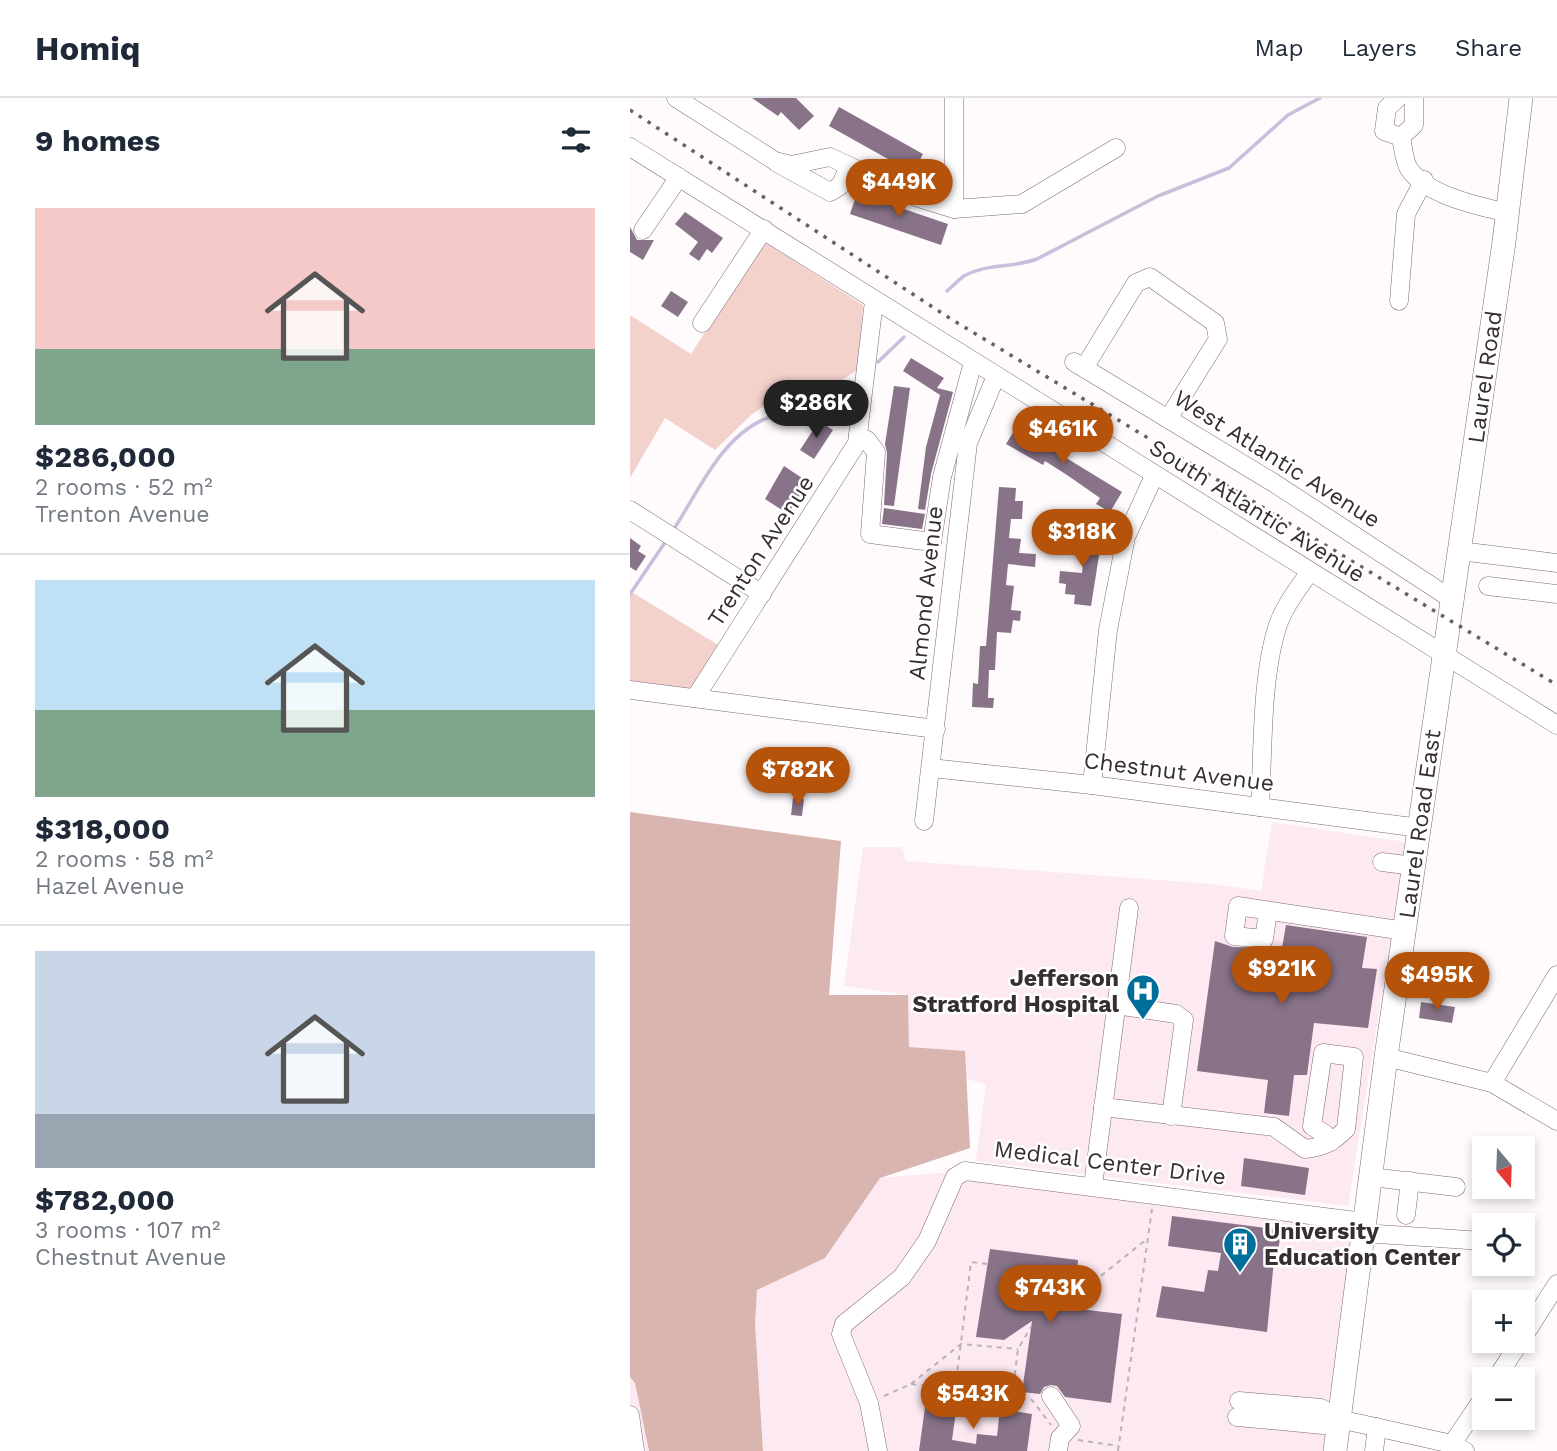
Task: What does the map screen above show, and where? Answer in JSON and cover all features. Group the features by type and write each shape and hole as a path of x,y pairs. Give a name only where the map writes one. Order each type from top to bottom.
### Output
{"main road":[{"name":"Laurel Road","path":"1445,655 1508,213 1521,98"},
{"name":"Laurel Road East","path":"1335,1451 1386,1057 1445,655"}],"street":[{"path":"676,98 775,161 830,192 840,186 849,167"},
{"path":"954,98 954,209"},
{"path":"1398,98 1387,108 1384,131 1401,137"},
{"path":"1401,137 1414,125 1413,98"},
{"path":"1401,137 1409,169 1424,180 1450,198 1508,213"},
{"name":"South Atlantic Avenue","path":"630,147 1309,573 1557,725"},
{"path":"775,161 791,165 830,157 915,197 954,209 1022,204 1116,148"},
{"path":"643,230 678,177"},
{"path":"1399,300 1406,214 1424,180"},
{"path":"702,323 764,229"},
{"name":"West Atlantic Avenue","path":"1168,419 1218,340 1219,330 1215,323 1150,276 1136,283 1079,365 1168,419 1274,483 1453,600"},
{"name":"Trenton Avenue","path":"695,698 848,460 858,436 874,301"},
{"path":"858,436 867,440 876,452 870,534 932,542 942,477 974,362"},
{"name":"Almond Avenue","path":"924,821 968,443 996,376"},
{"path":"1092,785 1108,629 1126,537 1154,476"},
{"path":"630,510 762,594"},
{"path":"1460,551 1557,563"},
{"path":"1261,807 1267,694 1276,629 1289,601 1309,573"},
{"path":"1488,586 1557,594"},
{"path":"630,690 936,729"},
{"name":"Chestnut Avenue","path":"931,768 1092,785 1420,828"},
{"path":"1382,862 1414,866"},
{"path":"1093,1186 1129,908"},
{"path":"1268,911 1405,931"},
{"path":"1492,1083 1557,975"},
{"path":"1116,1005 1176,1014 1184,1020 1171,1116"},
{"path":"1103,1107 1274,1128 1305,1149 1324,1147 1331,1142 1346,1129 1354,1057 1322,1053 1312,1126 1325,1134 1331,1142"},
{"path":"1386,1057 1492,1083 1557,1121"},
{"name":"Medical Center Drive","path":"869,1403 841,1335 844,1324 902,1277 927,1241 955,1177 965,1171 1154,1194 1364,1227 1472,1240"},
{"path":"1371,1177 1456,1187"},
{"path":"1406,1215 1410,1181"},
{"path":"1535,1319 1557,1284"},
{"path":"1051,1396 1071,1426 1059,1444"},
{"path":"869,1403 878,1451"},
{"path":"1238,1409 1321,1408 1339,1419 1459,1447 1472,1421"},
{"path":"630,1415 635,1451"},
{"path":"1374,1451 1377,1427"}],"path":[{"path":"1118,1451 1154,1194"},
{"path":"1062,1307 1148,1239"},
{"path":"955,1390 971,1262 987,1264"},
{"path":"1012,1397 1018,1349 1031,1327"},
{"path":"869,1403 911,1384 961,1344 1018,1349"},
{"path":"911,1384 1032,1400 1059,1444 1119,1446"}],"shaded area":[{"path":"763,241 863,305 858,370 825,390 771,401 751,415 715,450 665,418 630,478 630,315 691,354"},
{"path":"630,591 720,646 692,689 630,681"},
{"path":"630,812 841,841 829,995 908,995 909,1047 965,1051 970,1148 880,1178 825,1258 757,1290 755,1324 763,1451 649,1451 635,1383 630,1377"},
{"name":"Jefferson Stratford Hospital","path":"1272,822 1406,842 1348,1206 976,1161 986,1084 963,1078 965,1052 909,1047 908,995 844,986 863,847 902,847 906,861 1212,884 1261,891"},
{"path":"977,1170 1364,1222 1335,1451 763,1451 755,1324 757,1290 825,1258 880,1178"},
{"path":"630,1377 635,1383 649,1451 630,1451"}],"building":[{"path":"752,98 796,98 814,116 799,130 781,112 778,116"},
{"path":"839,107 923,154 913,173 829,126"},
{"path":"857,193 948,224 941,245 850,214"},
{"path":"685,212 723,238 712,253 707,249 699,261 689,254 698,242 675,224"},
{"path":"630,227 637,240 654,240 643,260 630,252"},
{"path":"671,291 688,302 678,317 661,306"},
{"path":"911,358 944,378 937,388 953,392 931,474 925,510 918,509 926,447 940,395 903,371"},
{"path":"894,386 910,388 894,506 884,505 887,453 885,444"},
{"path":"819,421 833,430 814,459 800,450"},
{"path":"1019,423 1063,456 1122,492 1110,512 1096,504 1100,498 1067,475 1045,461 1043,465 1006,444"},
{"path":"784,466 808,482 788,514 765,499"},
{"path":"999,487 1016,488 1015,501 1023,501 1022,519 1011,519 1009,538 1021,539 1019,553 1036,554 1035,567 1008,564 1006,585 1014,586 1011,610 1021,611 1020,621 1013,620 1011,633 997,632 995,670 989,670 988,698 994,698 993,708 972,707 973,683 978,684 980,646 986,646"},
{"path":"884,508 925,514 922,529 882,524"},
{"path":"1068,529 1083,530 1083,542 1101,543 1091,606 1074,604 1075,595 1065,594 1066,584 1059,583 1060,571 1082,573 1084,554 1067,553"},
{"path":"630,538 641,546 638,551 646,556 636,571 630,567"},
{"path":"793,798 804,799 802,816 791,815"},
{"path":"1286,925 1367,937 1362,968 1377,969 1368,1028 1314,1023 1307,1075 1294,1075 1289,1116 1264,1113 1268,1080 1197,1071 1215,941 1233,947 1282,948"},
{"path":"1421,1002 1455,1007 1452,1023 1419,1018"},
{"path":"1244,1158 1309,1168 1305,1195 1241,1186"},
{"name":"University Education Center","path":"1172,1216 1281,1230 1277,1260 1274,1260 1267,1332 1156,1317 1162,1286 1204,1292 1208,1270 1218,1271 1221,1253 1168,1246"},
{"path":"990,1249 1078,1260 1076,1287 1052,1306 1122,1314 1111,1403 1065,1397 1057,1386 1051,1385 1044,1387 1040,1394 1022,1392 1032,1321 1004,1340 976,1337"},
{"path":"926,1400 957,1404 952,1440 976,1444 977,1434 997,1436 1000,1409 1032,1414 1027,1451 919,1451"}],"waterway":[{"path":"947,291 973,272 1037,259 1158,196 1229,168 1288,115 1320,98"},
{"path":"878,362 904,337"},
{"path":"672,532 712,468 736,438 767,418 819,405 847,391"},
{"path":"630,594 666,541"}],"railway":[{"path":"630,110 951,319 1557,685"}],"place":[{"name":"Jefferson Stratford Hospital","path":"1143,1021"},
{"name":"University Education Center","path":"1240,1274"}]}
